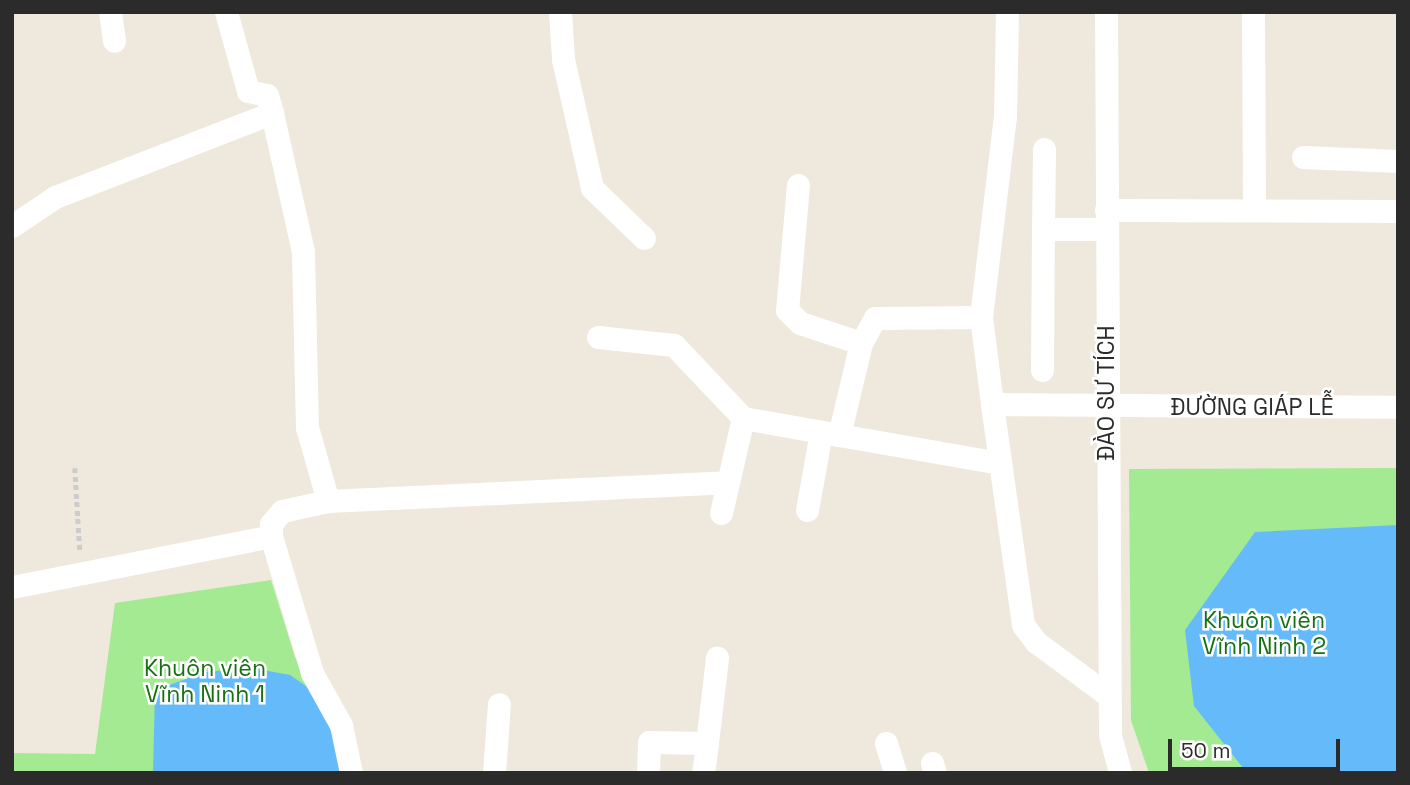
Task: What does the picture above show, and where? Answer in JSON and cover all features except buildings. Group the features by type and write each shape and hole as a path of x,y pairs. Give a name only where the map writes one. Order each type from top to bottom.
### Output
{"street":[{"path":"110,12 114,41"},
{"path":"226,12 248,91 267,94 303,252 307,427 328,501"},
{"path":"560,12 563,59 592,188 644,239"},
{"path":"1007,12 1006,117 981,317 1023,625 1036,642 1109,696"},
{"name":"ĐÀO SƯ TÍCH","path":"1106,12 1105,407 1109,696 1110,735 1120,773"},
{"path":"1253,12 1254,209"},
{"path":"12,226 55,197 272,113"},
{"path":"1042,370 1044,149"},
{"path":"1303,157 1398,161"},
{"path":"798,185 787,310 800,323 861,343"},
{"path":"1044,229 1106,220 1254,209 1398,211"},
{"path":"807,510 867,327 888,313 981,317"},
{"path":"598,337 674,345 743,418 1000,463"},
{"name":"ĐƯỜNG GIÁP LỄ","path":"992,404 1105,407 1398,407"},
{"path":"721,513 743,418"},
{"path":"351,773 341,725 312,673 271,536 282,511 328,501 727,482"},
{"path":"12,587 82,571 271,536"},
{"path":"703,773 717,658"},
{"path":"494,773 499,704"},
{"path":"648,773 649,742 707,743"},
{"path":"886,744 895,773"}],"path":[{"path":"75,468 82,571"}],"green space":[{"name":"Khuôn viên Vĩnh Ninh 2","path":"1398,468 1398,773 1149,773 1131,720 1129,469"},
{"name":"Khuôn viên Vĩnh Ninh 1","path":"271,580 295,657 329,710 346,773 12,773 12,753 95,754 115,603"}],"water":[{"path":"1398,525 1398,773 1247,773 1194,706 1185,630 1255,532"},
{"path":"252,668 290,675 316,693 338,737 343,773 153,773 155,690 206,672"}]}
